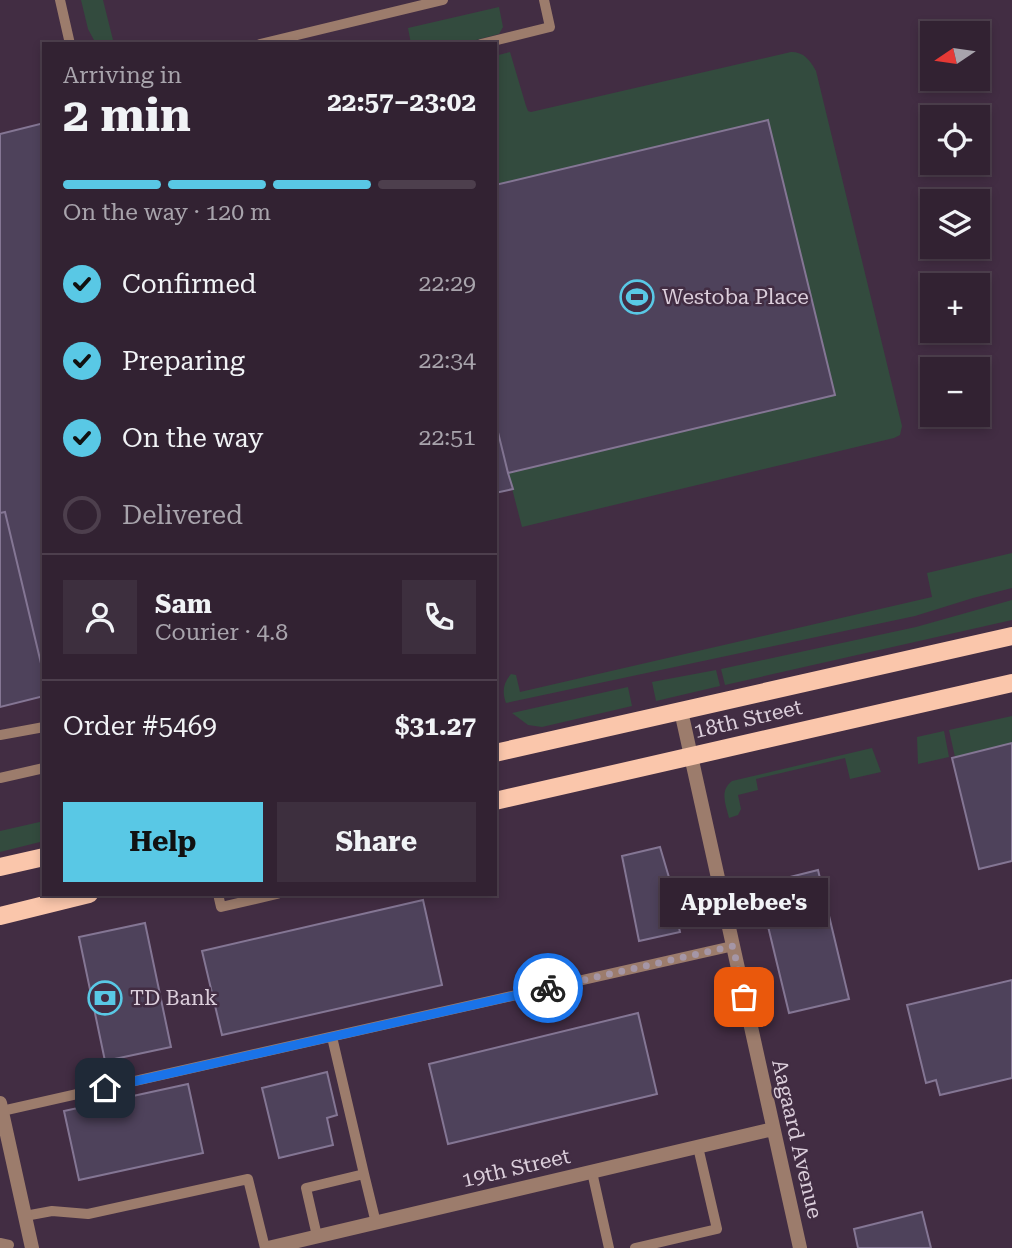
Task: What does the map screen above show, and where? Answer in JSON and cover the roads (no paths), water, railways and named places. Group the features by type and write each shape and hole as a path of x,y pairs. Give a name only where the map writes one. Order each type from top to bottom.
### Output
{"main road":[{"name":"18th Street","path":"497,750 1012,636"},
{"name":"18th Street","path":"497,801 1012,683"},
{"path":"0,867 42,857"},
{"path":"0,915 81,896"}],"street":[{"name":"Aagaard Avenue","path":"681,711 800,1248"},
{"path":"1,1107 32,1248"},
{"name":"19th Street","path":"267,1248 773,1129"}],"lane":[{"path":"60,0 70,42"},
{"path":"268,42 443,0"},
{"path":"489,42 550,27 544,0"},
{"path":"0,735 42,727"},
{"path":"0,778 42,768"},
{"path":"218,896 221,907 268,896"},
{"path":"1,1107 332,1037 733,946"},
{"path":"332,1037 376,1223"},
{"path":"635,1248 717,1229 698,1147"},
{"path":"592,1172 609,1248"},
{"path":"317,1236 306,1188 364,1174"},
{"path":"25,1216 52,1211 88,1214 248,1179 267,1248"}],"place":[{"name":"Westoba Place","path":"637,297"},
{"name":"Applebee's","path":"744,997"},
{"name":"TD Bank","path":"105,998"}]}
